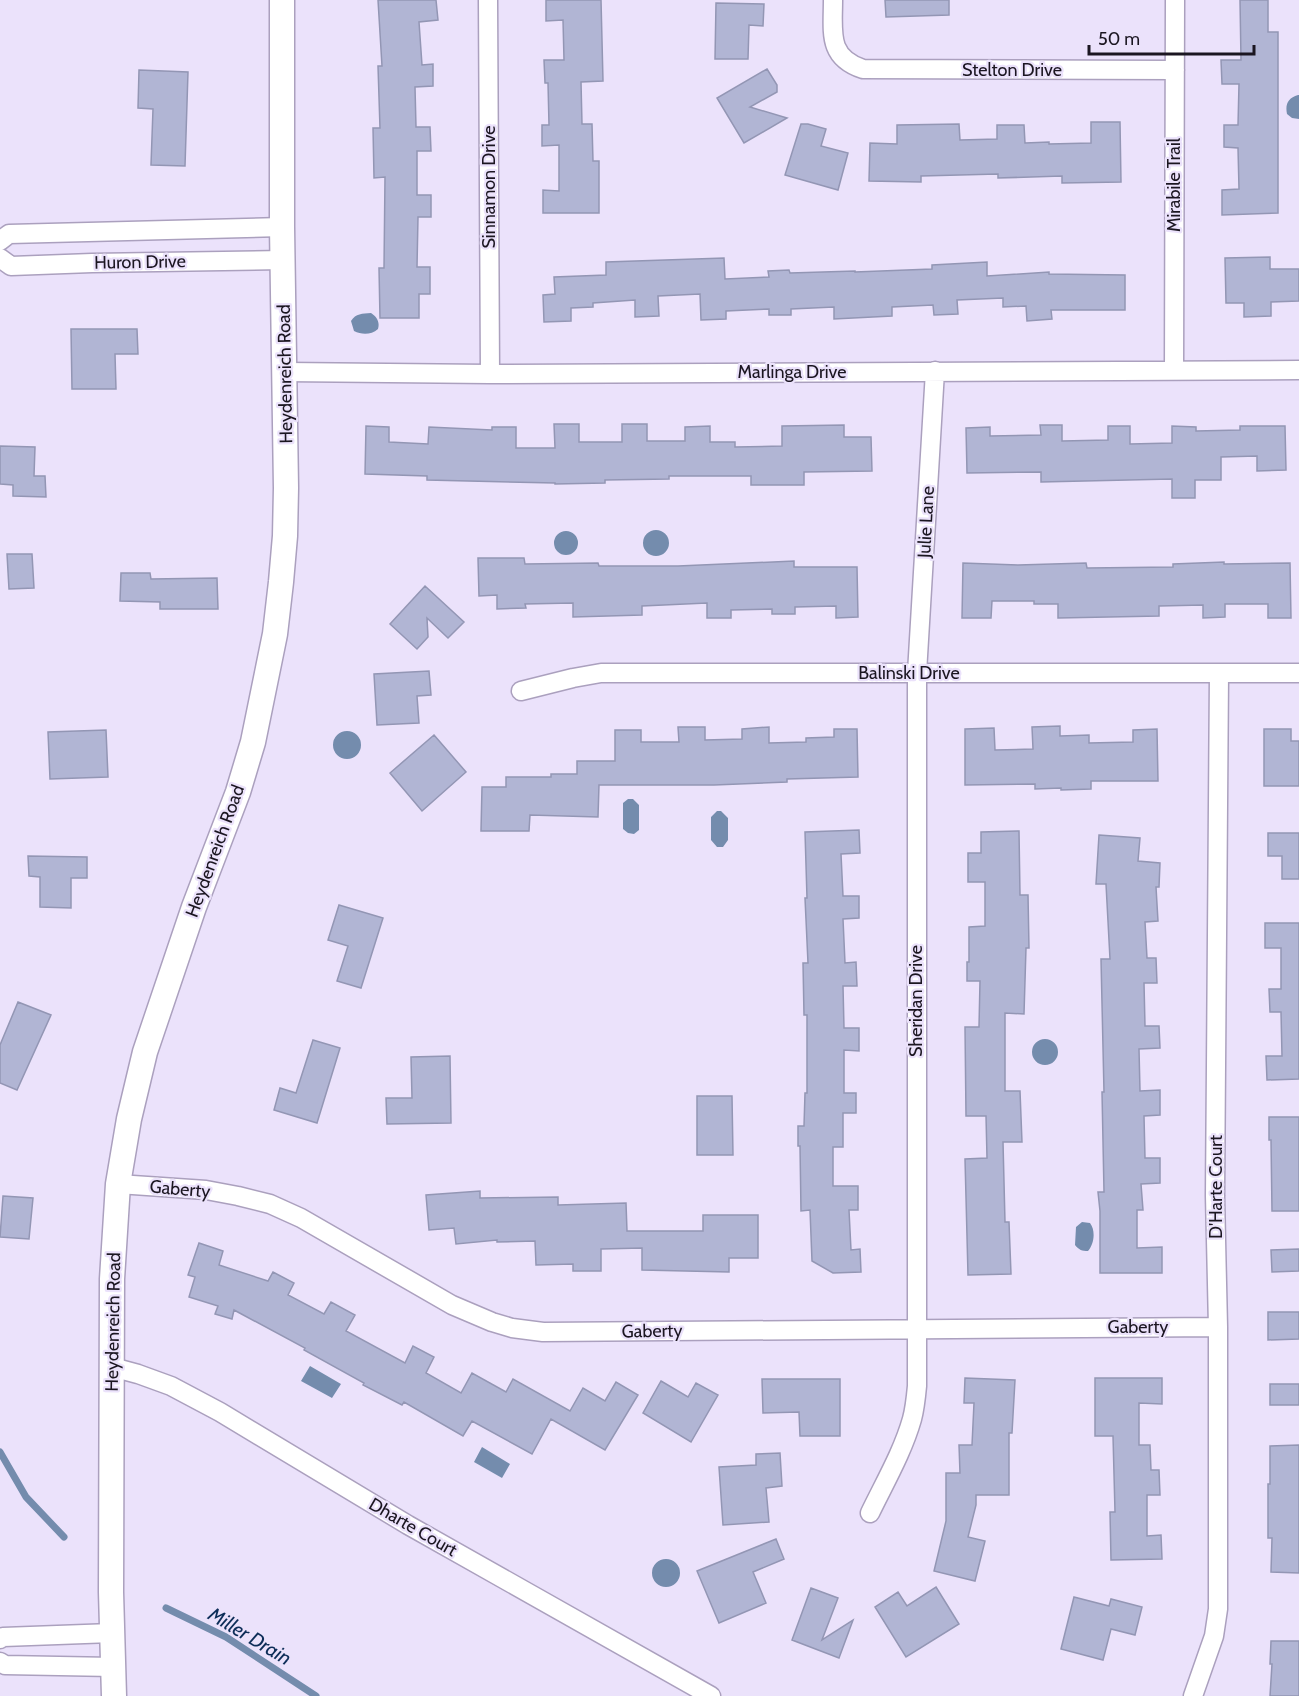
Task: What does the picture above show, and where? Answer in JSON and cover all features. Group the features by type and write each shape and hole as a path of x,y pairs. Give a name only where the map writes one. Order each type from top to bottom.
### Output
{"street":[{"name":"Heydenreich Road","path":"114,1696 111,1592 111,1279 118,1184 129,1119 145,1052 194,907 238,792 253,742 277,617 285,536 282,0"},
{"name":"Sinnamon Drive","path":"488,0 490,374"},
{"name":"Stelton Drive","path":"833,0 833,34 836,48 842,58 851,65 863,69 1175,69"},
{"name":"Mirabile Trail","path":"1174,370 1175,0"},
{"name":"Huron Drive","path":"0,241 9,234 282,227"},
{"path":"90,231 92,263"},
{"name":"Huron Drive","path":"0,258 11,266 283,260"},
{"name":"Marlinga Drive","path":"285,372 490,374 1299,370"},
{"name":"Julie Lane","path":"916,673 934,371"},
{"name":"Sheridan Drive","path":"870,1513 894,1466 912,1419 917,1386 916,673"},
{"name":"Balinski Drive","path":"521,691 573,678 601,674 1299,674"},
{"name":"D'Harte Court","path":"1193,1696 1214,1636 1218,1609 1218,1327 1215,1184 1219,674"},
{"name":"Gaberty","path":"118,1184 206,1190 270,1204 301,1218 452,1305 512,1328 543,1332 1218,1327"},
{"name":"Dharte Court","path":"112,1367 171,1386 220,1412 408,1525 711,1696"},
{"path":"0,1639 3,1637 112,1633"},
{"path":"46,1635 48,1666"},
{"path":"0,1662 5,1665 113,1667"}],"water":[{"path":"1299,95 1299,119 1292,118 1287,114 1287,104"},
{"path":"371,313 378,320 378,329 366,334 354,331 351,321 353,318 360,314"},
{"path":"656,530 665,534 669,543 665,552 656,556 647,552 643,543 647,534"},
{"path":"566,531 571,532 577,538 577,548 571,554 566,555 561,554 555,548 554,543 555,538 561,532"},
{"path":"347,731 357,735 361,745 357,755 347,759 337,755 333,745 337,735"},
{"path":"628,799 633,799 639,805 639,830 634,834 623,829 623,803"},
{"path":"717,811 721,811 728,818 728,840 723,847 717,847 711,840 711,817"},
{"path":"1045,1039 1054,1043 1058,1052 1054,1061 1045,1065 1036,1061 1032,1052 1036,1043"},
{"path":"1082,1222 1090,1223 1094,1234 1088,1251 1081,1250 1075,1245 1076,1227"},
{"path":"310,1366 341,1384 332,1398 301,1381"},
{"path":"482,1447 510,1464 502,1478 474,1462"},
{"path":"666,1559 676,1563 680,1573 676,1583 666,1587 656,1583 652,1573 656,1563"}],"building":[{"path":"378,0 436,0 438,20 419,22 422,65 433,64 433,86 415,87 416,127 430,127 431,151 417,151 417,195 431,195 431,217 418,217 417,267 430,267 430,294 419,294 419,318 380,318 379,268 384,268 385,177 374,178 373,128 380,128 378,66 382,66"},
{"path":"546,0 601,0 603,81 581,82 582,124 592,124 593,161 599,161 599,213 543,213 543,190 559,191 559,145 542,146 542,125 549,125 548,83 545,83 544,60 564,60 563,20 546,21"},
{"path":"885,0 949,0 949,15 886,17"},
{"path":"1240,0 1268,0 1268,32 1278,32 1278,213 1222,215 1222,190 1239,189 1238,148 1224,147 1224,125 1238,125 1239,84 1222,84 1221,60 1241,60"},
{"path":"716,3 764,4 763,26 749,25 748,59 715,59"},
{"path":"767,69 777,85 777,92 750,107 787,118 744,143 717,98"},
{"path":"139,70 188,72 185,166 151,165 153,109 138,108"},
{"path":"1091,122 1120,122 1121,182 1062,183 1062,176 998,178 998,174 921,176 921,182 869,181 870,143 897,144 897,125 959,124 960,140 997,139 997,125 1024,125 1025,143 1049,142 1049,144 1091,143"},
{"path":"801,124 826,129 821,146 848,153 838,190 785,175"},
{"path":"1270,257 1270,269 1299,269 1299,301 1271,302 1271,316 1244,317 1244,303 1226,303 1225,258"},
{"path":"724,258 725,279 769,277 768,271 789,270 790,273 932,269 932,265 987,262 987,276 1049,272 1049,274 1125,275 1125,310 1051,310 1052,319 1027,321 1026,306 1003,307 1003,298 957,300 958,314 934,315 933,305 892,307 892,316 834,319 834,307 791,309 791,315 769,315 769,309 726,311 726,319 701,320 700,294 658,296 659,316 635,317 635,300 593,303 593,307 571,308 571,321 544,322 543,295 555,294 554,277 606,275 606,262"},
{"path":"71,329 137,329 138,354 115,354 116,389 72,389"},
{"path":"554,424 579,424 579,442 622,442 622,424 647,424 647,441 685,441 685,427 710,426 710,442 735,442 735,447 782,446 782,426 844,425 844,437 871,437 872,471 804,472 804,485 751,485 751,476 669,476 669,479 605,480 605,483 555,484 427,480 427,476 365,474 366,426 389,427 389,442 428,444 429,427 492,430 492,427 516,427 516,448 555,448"},
{"path":"1040,425 1062,425 1062,441 1108,440 1108,426 1130,426 1130,444 1172,443 1172,426 1196,427 1196,431 1240,430 1240,426 1285,426 1286,470 1257,471 1257,456 1221,457 1221,480 1195,480 1195,498 1172,498 1172,479 1041,482 1041,472 967,473 966,428 990,427 990,436 1041,435"},
{"path":"0,446 35,447 34,476 45,476 46,497 13,496 13,485 0,484"},
{"path":"7,554 32,554 34,588 9,589"},
{"path":"478,558 524,558 525,564 598,563 599,566 678,566 794,561 794,567 857,567 858,617 836,618 836,606 795,607 795,614 772,614 772,609 731,610 731,618 707,618 707,603 642,606 642,615 573,617 573,603 525,604 526,608 497,609 497,595 479,596"},
{"path":"1224,562 1224,564 1290,563 1291,618 1268,618 1268,604 1225,604 1225,617 1203,618 1203,605 1159,606 1159,616 1058,618 1058,604 1034,604 1034,601 992,601 991,618 962,618 963,563 1018,565 1086,563 1087,568 1173,567 1173,564"},
{"path":"121,573 150,573 151,579 217,578 218,609 160,609 160,602 120,601"},
{"path":"425,586 464,622 448,638 427,618 428,637 417,649 390,624"},
{"path":"429,671 431,695 417,696 419,723 377,725 374,674"},
{"path":"1060,726 1060,736 1089,735 1089,743 1133,742 1133,730 1157,729 1158,781 1091,781 1091,789 1061,790 1061,788 1035,789 1035,784 965,785 965,729 994,728 995,750 1033,749 1032,727"},
{"path":"678,727 705,727 705,740 742,739 742,729 769,727 769,743 806,742 806,738 834,737 834,729 857,729 858,777 787,779 787,782 714,785 599,785 598,817 530,815 529,831 481,831 482,787 506,787 506,777 551,777 551,774 577,774 577,761 615,761 615,730 641,730 641,742 679,742"},
{"path":"1264,729 1291,729 1291,741 1299,741 1299,786 1264,786"},
{"path":"106,730 108,777 50,779 48,732"},
{"path":"434,735 466,772 422,811 390,773"},
{"path":"859,830 860,853 841,854 843,896 859,896 859,918 843,919 845,963 856,962 857,986 843,986 844,1028 859,1028 859,1051 844,1050 844,1093 856,1093 856,1113 843,1113 843,1147 833,1147 833,1186 858,1186 858,1210 849,1210 851,1250 860,1249 861,1272 833,1273 812,1261 810,1210 801,1211 798,1126 804,1126 805,1093 807,1093 807,1015 804,1015 803,963 808,963 805,832"},
{"path":"1019,831 1020,895 1028,895 1029,948 1026,948 1024,1014 1005,1013 1005,1091 1020,1091 1022,1142 1003,1142 1005,1222 1009,1222 1011,1274 968,1275 965,1159 987,1158 986,1116 966,1116 965,1027 979,1027 980,981 967,981 969,927 985,926 985,882 968,882 968,853 981,853 981,832"},
{"path":"1268,833 1299,833 1299,879 1282,879 1282,856 1268,856"},
{"path":"1099,835 1140,838 1138,861 1160,863 1159,887 1156,887 1158,921 1145,922 1147,958 1156,958 1157,983 1144,983 1145,1026 1159,1026 1160,1048 1139,1049 1140,1091 1160,1090 1160,1115 1144,1116 1145,1158 1160,1158 1160,1183 1141,1184 1143,1210 1137,1210 1137,1248 1162,1247 1162,1273 1100,1273 1098,1192 1104,1192 1101,959 1110,959 1106,884 1096,884"},
{"path":"28,856 87,857 87,878 71,878 71,908 40,907 40,877 29,876"},
{"path":"339,905 383,918 361,988 337,981 348,946 328,940"},
{"path":"1265,923 1299,923 1299,1079 1267,1080 1266,1056 1282,1056 1281,1012 1270,1012 1269,989 1281,989 1281,948 1265,948"},
{"path":"18,1002 51,1015 17,1090 0,1083 0,1045"},
{"path":"313,1040 340,1048 317,1123 274,1110 280,1088 296,1093"},
{"path":"450,1056 451,1123 387,1124 386,1098 412,1098 411,1057"},
{"path":"697,1096 732,1096 733,1155 697,1155"},
{"path":"1269,1117 1299,1117 1299,1211 1272,1211"},
{"path":"480,1191 480,1198 558,1197 558,1205 626,1203 627,1231 703,1231 703,1215 758,1215 758,1258 729,1258 729,1272 642,1270 642,1248 601,1249 601,1271 573,1271 573,1264 536,1265 535,1241 497,1242 497,1240 456,1244 454,1228 429,1230 426,1195"},
{"path":"3,1196 33,1198 29,1239 0,1237"},
{"path":"199,1243 223,1251 219,1265 268,1281 273,1272 294,1283 288,1295 324,1314 331,1302 355,1315 346,1331 405,1363 413,1346 434,1357 426,1373 461,1393 472,1373 506,1392 513,1379 570,1411 583,1388 605,1401 616,1382 638,1395 605,1450 551,1419 532,1454 472,1421 463,1436 404,1402 402,1405 363,1385 364,1383 304,1350 305,1348 234,1310 232,1319 215,1314 218,1306 189,1297 195,1277 188,1275"},
{"path":"1299,1249 1299,1271 1272,1272 1271,1250"},
{"path":"1268,1312 1299,1312 1299,1339 1268,1340"},
{"path":"965,1378 1015,1380 1012,1433 1009,1433 1009,1495 976,1495 976,1505 968,1537 985,1541 975,1581 934,1571 946,1521 946,1473 960,1473 959,1445 972,1445 974,1403 964,1403"},
{"path":"1095,1378 1162,1378 1162,1404 1139,1403 1139,1445 1150,1445 1151,1470 1159,1470 1160,1495 1147,1495 1147,1536 1161,1535 1162,1559 1111,1560 1110,1512 1115,1512 1113,1436 1095,1436"},
{"path":"762,1379 840,1379 840,1436 800,1436 799,1412 763,1413"},
{"path":"661,1381 688,1397 696,1383 718,1395 691,1442 643,1413"},
{"path":"1270,1384 1299,1384 1299,1405 1270,1405"},
{"path":"1299,1445 1299,1573 1271,1572 1272,1538 1268,1538 1270,1446"},
{"path":"780,1453 782,1486 766,1488 769,1522 723,1525 719,1467 756,1465 756,1454"},
{"path":"776,1539 784,1559 753,1572 766,1603 719,1623 697,1571"},
{"path":"936,1587 959,1624 906,1657 875,1607 898,1592 907,1606"},
{"path":"811,1588 838,1598 822,1640 853,1620 839,1658 792,1640"},
{"path":"1074,1597 1109,1606 1111,1599 1142,1607 1135,1635 1111,1629 1103,1660 1061,1649"},
{"path":"1271,1641 1299,1641 1299,1696 1270,1696"}],"waterway":[{"name":"Miller Drain","path":"0,1452 26,1497 64,1537"},
{"name":"Miller Drain","path":"166,1608 226,1637 316,1696"}]}
